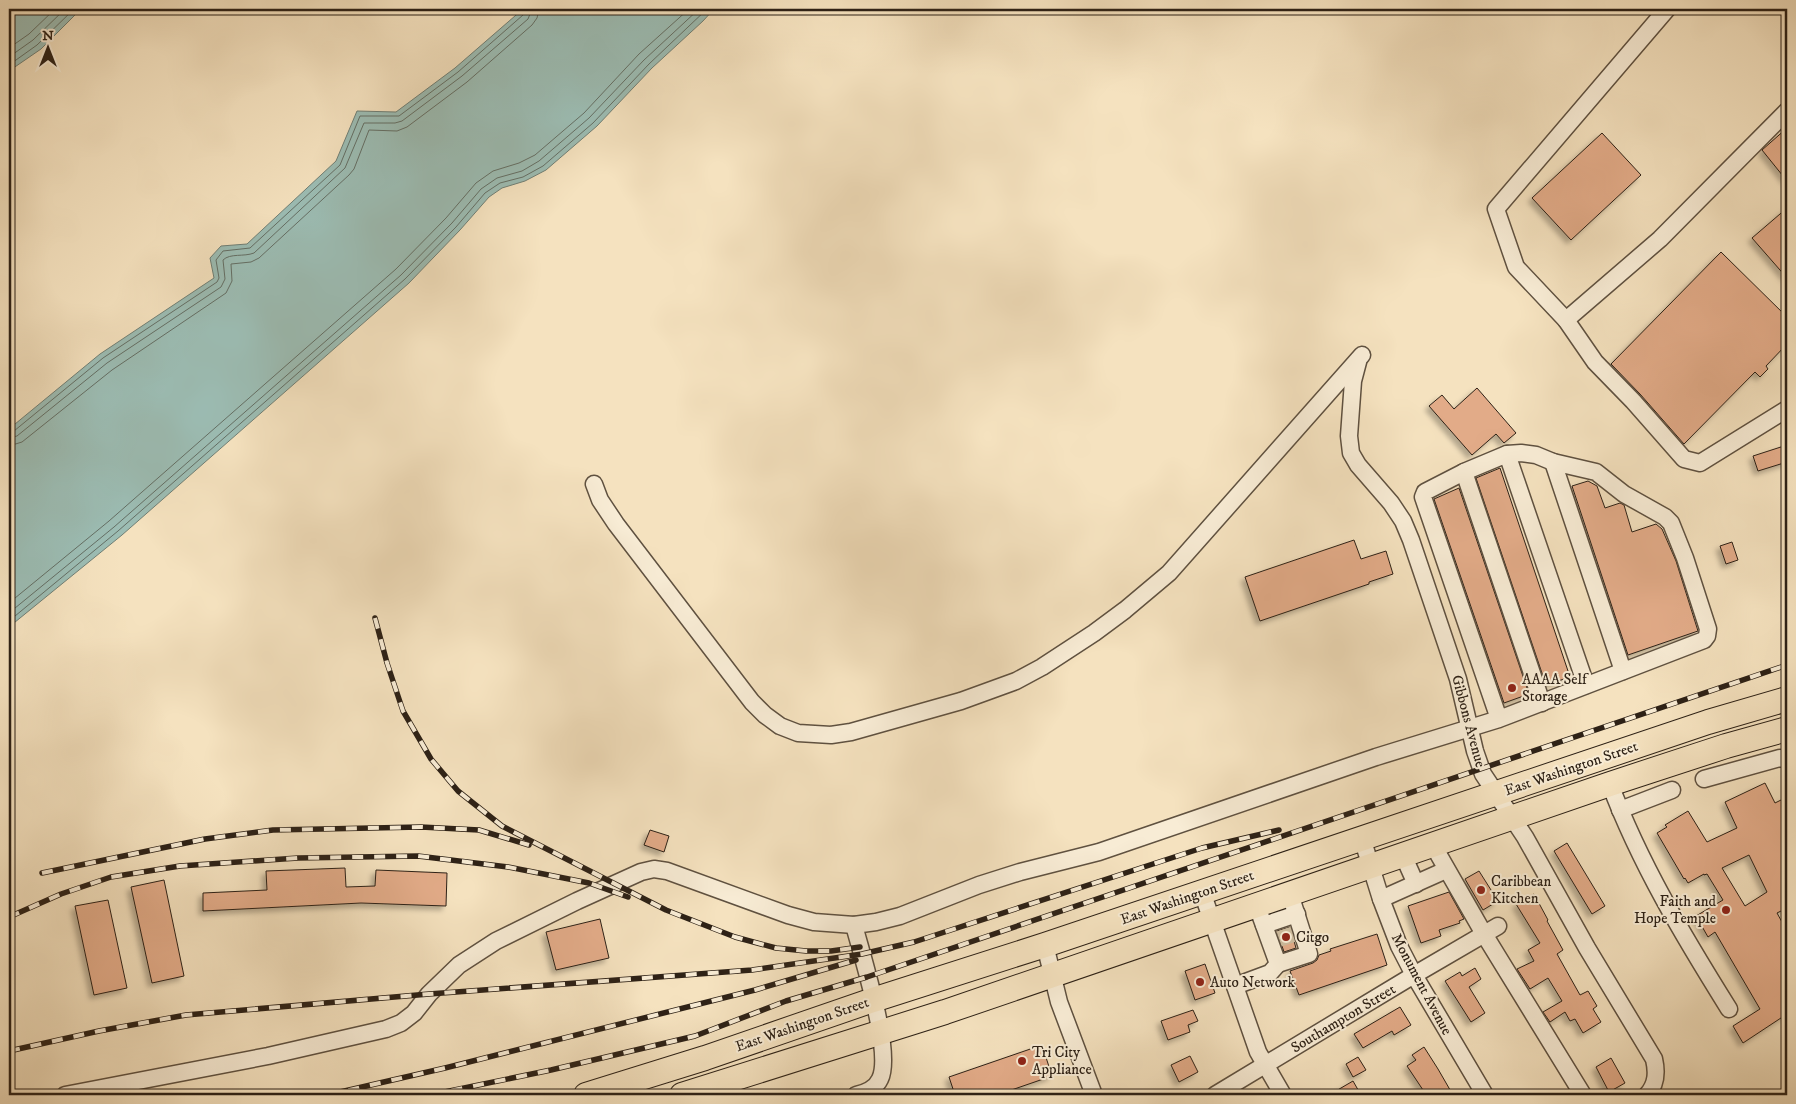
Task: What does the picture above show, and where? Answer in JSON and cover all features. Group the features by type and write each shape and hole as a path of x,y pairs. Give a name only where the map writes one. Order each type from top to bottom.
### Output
{"highway":[{"name":"East Washington Street","path":"586,1095 705,1058 873,1000 1045,945 1708,722 1787,699"},
{"name":"East Washington Street","path":"682,1095 715,1090 1212,921 1260,916 1293,904 1370,867 1403,855 1610,784 1726,746 1787,729"}],"street":[{"path":"1667,9 1496,209 1516,267 1566,320 1595,362 1633,401 1684,459 1700,463 1787,408"},
{"path":"1566,320 1660,239 1787,111"},
{"name":"Gibbons Avenue","path":"594,484 600,500 616,524 752,702 765,716 780,726 798,733 831,735 852,732 961,701 1016,681 1057,657 1125,610 1169,573 1362,356 1353,380 1349,436 1351,453 1358,465 1391,503 1411,540 1458,679 1469,729 1483,774 1525,837 1587,948 1654,1058 1655,1081 1647,1095"},
{"path":"65,1095 268,1056 386,1029 414,1013 429,994 459,965 482,949 577,900 640,872 667,871 788,915 814,922 854,925 876,922 900,916 987,882 1099,852 1426,740 1499,719 1704,640 1708,629 1685,558 1673,527 1665,517 1624,494 1596,472 1553,462 1536,455 1522,453 1507,454 1464,472 1425,492 1423,497 1499,719"},
{"path":"1507,454 1586,685"},
{"path":"1553,462 1623,671"},
{"path":"1464,472 1542,703"},
{"path":"1704,779 1780,758 1787,760"},
{"path":"1610,784 1640,856 1680,931 1729,1009"},
{"path":"1620,810 1672,790"},
{"name":"Monument Avenue","path":"1362,838 1370,867 1399,946 1414,975 1485,1095"},
{"path":"1433,845 1446,870 1491,930 1583,1095"},
{"path":"1403,855 1416,884"},
{"path":"1381,899 1446,870"},
{"path":"1202,892 1255,1044 1283,1095"},
{"path":"1235,986 1270,973 1278,964 1293,904"},
{"path":"1260,916 1309,954 1278,964"},
{"path":"854,925 881,1033 883,1064 880,1080 868,1092 856,1095"},
{"name":"Southampton Street","path":"1215,1095 1491,930"},
{"path":"1045,945 1059,1002 1094,1095"},
{"path":"705,1058 715,1090"}],"water":[{"path":"9,9 81,9 41,49 9,71"},
{"path":"523,9 714,9 652,68 597,126 546,170 525,181 502,188 489,197 409,283 122,535 9,627 9,429 100,354 214,278 210,258 221,246 247,244 336,161 357,111 396,112 455,68"}],"building":[{"path":"1787,128 1787,181 1762,150"},
{"path":"1602,133 1641,175 1571,240 1532,198"},
{"path":"1787,208 1787,278 1752,238"},
{"path":"1721,252 1787,317 1787,344 1766,366 1768,369 1760,377 1755,372 1684,444 1611,364"},
{"path":"1477,388 1516,433 1504,443 1496,434 1472,455 1429,406 1442,395 1454,409"},
{"path":"1787,445 1787,462 1758,471 1753,456"},
{"path":"1500,468 1570,677 1546,685 1476,478"},
{"path":"1588,481 1597,486 1605,508 1620,503 1624,505 1632,532 1656,524 1662,529 1676,561 1698,631 1628,655 1572,486"},
{"path":"1459,488 1529,694 1504,703 1434,499"},
{"path":"1354,540 1361,559 1386,551 1393,574 1260,621 1245,577"},
{"path":"1732,542 1738,560 1726,564 1720,546"},
{"name":"Faith and Hope Temple","path":"1765,783 1775,803 1787,797 1787,908 1777,913 1787,931 1787,1014 1743,1043 1733,1026 1760,1009 1715,932 1708,937 1696,916 1723,900 1707,874 1688,883 1684,879 1657,833 1667,827 1665,825 1688,811 1707,842 1737,828 1725,802","holes":["1749,855 1767,892 1745,906 1722,868"]},
{"path":"650,830 669,836 664,852 644,845"},
{"path":"1567,843 1605,906 1592,914 1554,851"},
{"path":"345,868 346,887 375,886 376,870 447,873 446,906 361,903 203,911 203,893 267,890 266,871"},
{"path":"1479,871 1498,901 1483,910 1465,879"},
{"path":"164,880 184,976 152,983 131,887"},
{"path":"1449,892 1464,919 1459,921 1460,923 1439,930 1441,936 1421,943 1408,906"},
{"path":"1534,894 1563,950 1557,954 1580,995 1588,991 1597,1006 1593,1009 1601,1022 1583,1033 1575,1019 1570,1021 1565,1012 1550,1022 1543,1012 1562,1001 1548,978 1530,989 1517,969 1534,961 1528,950 1540,943 1516,904"},
{"path":"108,900 127,988 94,995 75,906"},
{"path":"600,919 609,958 556,970 546,932"},
{"path":"1290,927 1296,948 1284,952 1277,931"},
{"path":"1377,934 1387,965 1299,995 1290,971 1313,963 1319,955 1331,951 1330,949"},
{"name":"Auto Network","path":"1205,964 1215,993 1195,1000 1185,971"},
{"path":"1475,968 1481,979 1469,987 1485,1013 1471,1022 1445,981 1460,972 1462,976"},
{"path":"1400,1007 1411,1025 1394,1035 1392,1031 1363,1048 1354,1034"},
{"path":"1193,1010 1198,1021 1188,1025 1190,1032 1168,1040 1161,1021"},
{"name":"Tri City Appliance","path":"1042,1045 1052,1076 997,1095 955,1095 949,1077"},
{"path":"1424,1047 1453,1095 1434,1095 1431,1090 1425,1093 1407,1066 1416,1060 1412,1055"},
{"path":"1190,1056 1198,1072 1179,1082 1171,1065"},
{"path":"1358,1057 1366,1070 1353,1077 1346,1064"},
{"path":"1611,1058 1625,1083 1609,1092 1596,1067"},
{"path":"1353,1081 1361,1095 1329,1095"}],"tunnel":[{"path":"1279,939 1294,934"}],"railway":[{"path":"375,618 403,711 431,759 458,791 502,826 666,910 735,937 776,948 806,951 831,951 860,947"},
{"path":"430,1095 551,1070 695,1036 786,1001 867,977 1787,665"},
{"path":"42,873 205,839 273,830 421,827 479,830 529,845"},
{"path":"9,1051 99,1031 186,1015 429,994 752,970 862,954 914,942 1202,848 1279,830"},
{"path":"9,917 61,894 111,877 180,866 298,858 418,856 508,867 589,883 628,897"},
{"path":"327,1095 445,1068 755,990 856,960"}],"place":[{"name":"AAAA Self Storage","path":"1512,688"},
{"name":"Caribbean Kitchen","path":"1481,890"},
{"name":"Faith and Hope Temple","path":"1726,910"},
{"name":"Citgo","path":"1286,937"},
{"name":"Auto Network","path":"1200,982"},
{"name":"Tri City Appliance","path":"1022,1061"}]}
